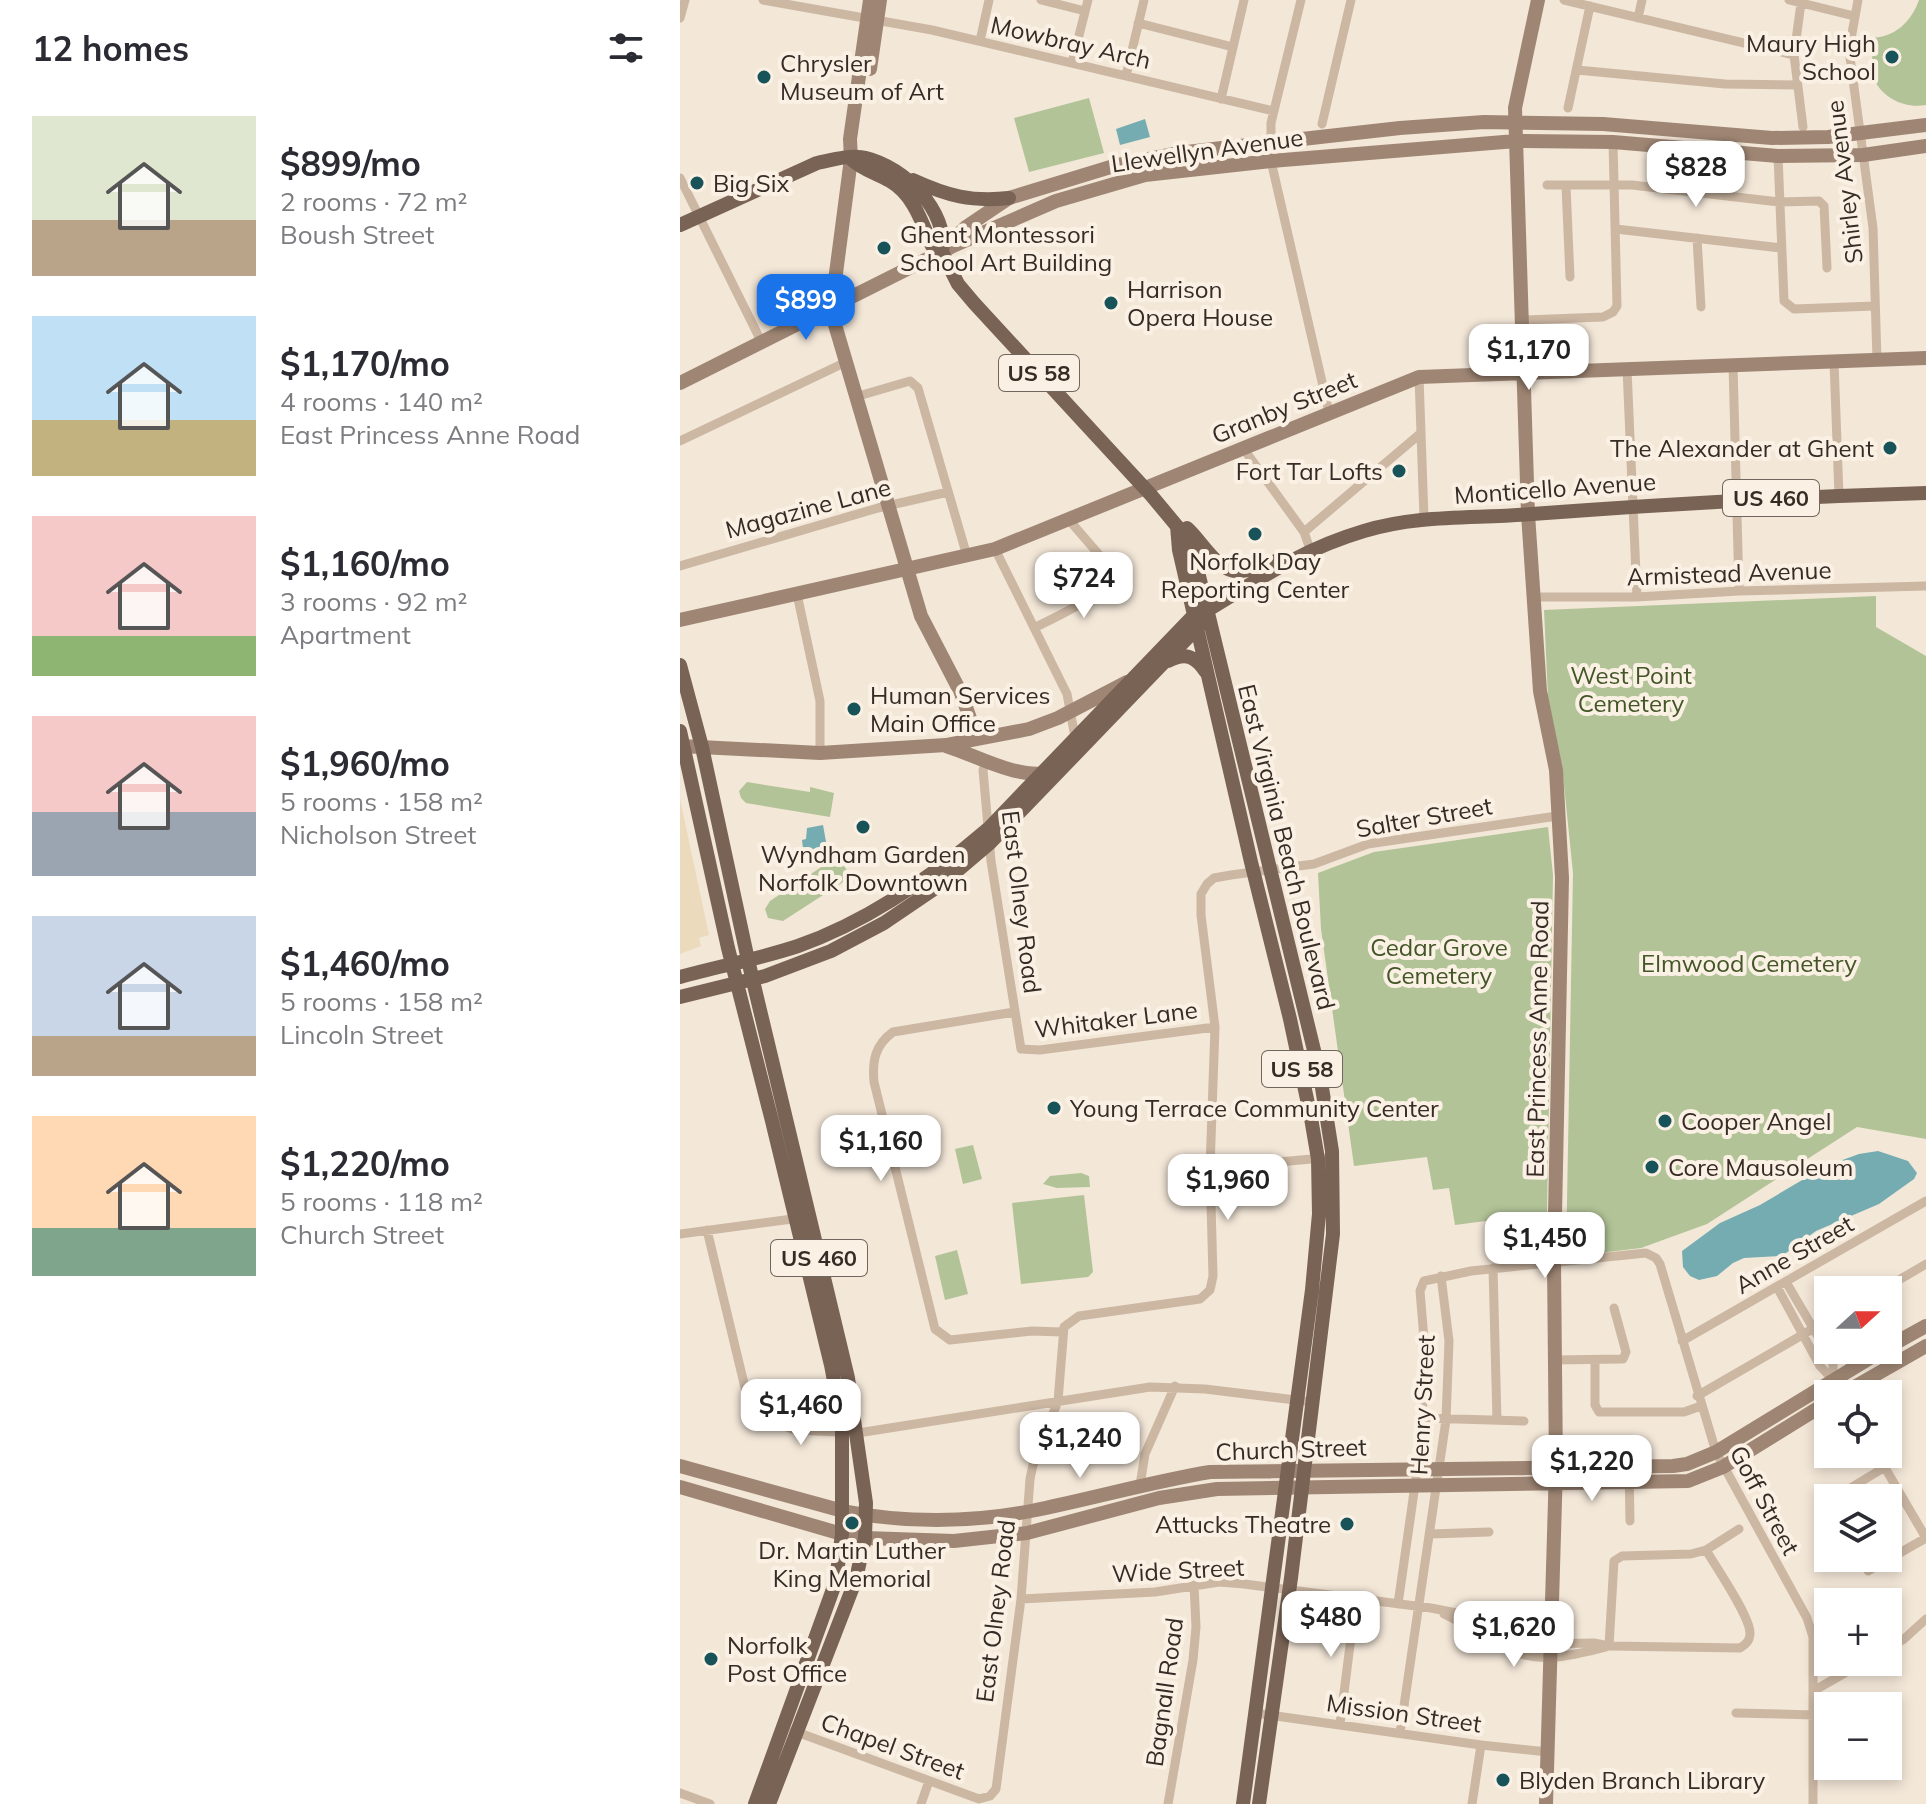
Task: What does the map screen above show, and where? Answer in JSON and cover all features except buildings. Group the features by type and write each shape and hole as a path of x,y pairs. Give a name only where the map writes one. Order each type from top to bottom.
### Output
{"main road":[{"path":"870,0 872,19 859,140 851,159 833,318 926,628 961,693 977,738"},
{"path":"872,19 880,0"},
{"name":"East Princess Anne Road","path":"1538,0 1515,108 1515,122 1528,514 1540,691 1556,770 1562,878 1554,1263 1556,1467 1546,1804"},
{"name":"Llewellyn Avenue","path":"942,252 966,227 1009,198 1144,159 1400,128 1515,122 1603,124 1743,137 1814,138 1926,125"},
{"name":"Llewellyn Avenue","path":"942,252 1056,201 1095,188 1145,175 1271,161 1516,141 1613,142 1778,156 1863,155 1926,146"},
{"name":"US 58","path":"680,225 817,163 864,157 900,174 922,194 945,237 942,252"},
{"name":"US 58","path":"851,159 861,169 883,177 904,192 916,209 932,246 942,252 958,284 1144,487"},
{"path":"900,174 956,197 987,201 1009,198"},
{"path":"680,383 942,252"},
{"name":"Granby Street","path":"680,620 995,549 1419,377 1926,358"},
{"name":"East Virginia Beach Boulevard","path":"1144,487 1191,543 1208,676 1254,873 1298,1017 1320,1075 1333,1234 1309,1370 1296,1470 1290,1589 1259,1804"},
{"name":"Monticello Avenue","path":"1041,774 1127,682 1200,618 1304,552 1365,530 1424,518 1738,499 1926,493"},
{"path":"1173,520 1194,535 1220,564 1232,571 1239,572 1304,552"},
{"name":"East Virginia Beach Boulevard","path":"1200,618 1270,871 1298,1017"},
{"name":"Monticello Avenue","path":"946,745 1014,772 1041,774 1058,771 1164,663 1200,618"},
{"path":"1164,663 1183,655 1193,656 1208,676"},
{"path":"680,665 702,747 752,979 680,997"},
{"name":"Monticello Avenue","path":"682,746 820,753 946,745 1013,733 1058,718 1127,682"},
{"path":"680,731 731,964 680,977"},
{"path":"987,760 1013,733"},
{"name":"US 460","path":"769,1804 839,1566 850,1432 838,1394 752,979 821,955 858,938 943,883 1058,771"},
{"name":"US 460","path":"802,1218 731,964 810,941 873,911 990,836 1041,774"},
{"name":"Church Street","path":"1902,1340 1926,1326"},
{"path":"1866,1380 1926,1346"},
{"name":"Church Street","path":"680,1469 863,1515 945,1520 1028,1512 1155,1481 1210,1472 1673,1466 1687,1464 1716,1452 1859,1364"},
{"name":"Church Street","path":"681,1487 844,1534 865,1538 954,1541 1027,1533 1159,1498 1217,1489 1688,1481 1723,1467 1814,1411"},
{"path":"850,1432 863,1515"},
{"name":"East Virginia Beach Boulevard","path":"1243,1804 1272,1587 1294,1487"},
{"name":"US 460","path":"755,1804 842,1619 859,1569 865,1538 863,1515"},
{"path":"842,1619 841,1603 849,1570 844,1534"}],"street":[{"path":"680,18 685,0"},
{"name":"Mowbray Arch","path":"763,0 980,41 1274,111"},
{"path":"980,41 989,0"},
{"path":"1041,0 1085,11"},
{"path":"1072,63 1088,0"},
{"path":"1126,76 1144,0"},
{"path":"1221,99 1244,0"},
{"path":"1301,0 1274,111 1271,161 1329,412"},
{"path":"1322,124 1351,0"},
{"path":"1564,0 1794,55"},
{"path":"1638,18 1642,0"},
{"path":"1789,0 1854,16"},
{"name":"Shirley Avenue","path":"1858,0 1849,50 1873,228 1877,360"},
{"path":"1801,3 1794,55 1803,127"},
{"path":"1568,108 1590,6"},
{"path":"1138,23 1233,47"},
{"path":"1577,70 1725,84 1797,85"},
{"path":"1522,320 1603,317 1613,312 1618,300 1616,229 1610,185 1613,142"},
{"path":"1778,156 1783,202 1783,297 1788,306 1794,309 1875,306"},
{"path":"680,178 762,343"},
{"path":"1547,185 1610,185 1783,202 1819,201 1824,206 1827,268"},
{"path":"1566,186 1570,277"},
{"path":"1616,229 1781,248"},
{"path":"1697,238 1701,307"},
{"path":"680,441 846,362"},
{"path":"1834,362 1839,496"},
{"path":"1733,365 1739,591"},
{"path":"1627,369 1637,597"},
{"path":"1419,377 1424,518"},
{"path":"855,397 910,381 916,385 967,556"},
{"path":"1304,532 1421,433"},
{"path":"1243,448 1304,532 1304,552"},
{"name":"Magazine Lane","path":"680,566 888,506 948,492"},
{"path":"1034,628 1085,601 1112,578 1114,572 1069,520"},
{"path":"995,549 1067,694 1075,737"},
{"name":"Armistead Avenue","path":"1534,597 1637,597 1926,586"},
{"path":"797,594 820,701 820,753"},
{"name":"East Olney Road","path":"987,760 983,770 990,836 1021,1049"},
{"name":"Salter Street","path":"1215,1027 1201,915 1201,894 1214,878 1314,864 1368,844 1557,816"},
{"path":"1014,1012 893,1032 881,1042 875,1055 874,1082 935,1329 950,1340 1032,1331 1062,1332 1072,1318 1200,1299 1210,1290 1213,1276 1210,1168 1215,1027"},
{"name":"Whitaker Lane","path":"1021,1049 1040,1050 1215,1027"},
{"path":"1210,1168 1325,1158"},
{"name":"Anne Street","path":"1682,1341 1926,1201"},
{"path":"680,1234 802,1218"},
{"path":"707,1230 748,1400 756,1415 795,1430 850,1432 1150,1387 1175,1386 1305,1401"},
{"name":"Goff Street","path":"1554,1263 1646,1253 1660,1264 1716,1452 1807,1618 1813,1637 1815,1690"},
{"path":"1441,1276 1554,1263"},
{"path":"1902,1278 1926,1264"},
{"path":"1493,1268 1497,1420"},
{"name":"Henry Street","path":"1398,1604 1423,1418 1425,1351 1420,1291 1424,1281 1441,1276 1449,1341 1446,1420 1400,1733"},
{"path":"1595,1361 1595,1405 1599,1412 1684,1412 1814,1328 1781,1285"},
{"path":"1781,1285 1820,1366 1833,1378"},
{"path":"1554,1360 1619,1361 1625,1356 1614,1308"},
{"name":"East Olney Road","path":"990,1796 996,1789 1021,1599 1033,1465 1058,1401 1062,1332"},
{"path":"1833,1364 1833,1378"},
{"path":"1140,1485 1145,1454 1175,1386"},
{"path":"1423,1418 1524,1421"},
{"path":"1629,1467 1630,1521"},
{"path":"1857,1484 1883,1468"},
{"path":"1886,1468 1926,1538 1902,1552"},
{"path":"680,1469 681,1487"},
{"path":"1155,1481 1159,1498"},
{"path":"1609,1646 1614,1561 1622,1556 1663,1556 1706,1550 1739,1529"},
{"path":"1431,1534 1489,1532"},
{"name":"Wide Street","path":"1021,1599 1155,1592 1219,1582 1431,1608 1482,1618 1522,1641 1551,1651 1594,1643 1609,1646 1740,1648 1750,1636 1747,1622 1706,1550"},
{"name":"Bagnall Road","path":"1168,1804 1193,1660 1196,1627 1194,1585"},
{"path":"1340,1724 1356,1598"},
{"path":"1902,1640 1926,1619"},
{"path":"1815,1690 1840,1676"},
{"name":"Mission Street","path":"1255,1713 1548,1752"},
{"path":"1736,1713 1814,1715"},
{"name":"Chapel Street","path":"790,1729 979,1799 990,1796"},
{"path":"1472,1804 1481,1745"},
{"name":"Goff Street","path":"1813,1804 1814,1760"},
{"path":"921,1804 929,1781"},
{"path":"680,1793 710,1804"}],"green space":[{"path":"1919,0 1926,0 1926,105 1918,106 1895,100 1876,84 1872,72 1874,43 1867,38 1885,36 1900,28"},
{"path":"1089,98 1104,153 1029,172 1014,118"},
{"name":"Elmwood Cemetery","path":"1876,596 1876,627 1926,656 1926,1139 1857,1127 1707,1224 1641,1248 1566,1257 1573,873 1562,766 1548,698 1544,610"},
{"path":"747,782 810,792 810,787 834,793 830,817 746,803 739,791"},
{"name":"Cedar Grove Cemetery","path":"1548,827 1553,875 1547,1213 1455,1225 1449,1188 1433,1190 1427,1157 1354,1166 1321,929 1318,873 1374,852"},
{"path":"838,856 851,877 783,921 768,918 765,909 770,901"},
{"path":"973,1145 982,1179 963,1184 955,1149"},
{"path":"1081,1173 1089,1176 1090,1187 1057,1188 1043,1184 1050,1176"},
{"path":"1084,1195 1093,1272 1088,1277 1021,1284 1012,1203"},
{"path":"957,1250 968,1294 945,1300 935,1256"}],"shaded area":[{"path":"680,799 709,935 699,938 701,946 680,954"}],"water":[{"path":"1145,119 1150,137 1120,145 1116,129"},
{"path":"823,825 828,853 814,855 809,847 803,848 802,840 806,839 807,828"},
{"path":"1878,1151 1908,1161 1917,1173 1914,1179 1879,1204 1816,1231 1782,1256 1744,1258 1717,1276 1699,1280 1690,1276 1683,1267 1682,1251 1720,1223 1760,1205 1826,1166"}],"place":[{"name":"Maury High School","path":"1892,57"},
{"name":"Chrysler Museum of Art","path":"764,77"},
{"name":"Big Six","path":"697,183"},
{"name":"Ghent Montessori School Art Building","path":"884,248"},
{"name":"Harrison Opera House","path":"1111,303"},
{"name":"The Alexander at Ghent","path":"1890,448"},
{"name":"Fort Tar Lofts","path":"1399,471"},
{"name":"Norfolk Day Reporting Center","path":"1255,534"},
{"name":"Human Services Main Office","path":"854,709"},
{"name":"Wyndham Garden Norfolk Downtown","path":"863,827"},
{"name":"Young Terrace Community Center","path":"1054,1108"},
{"name":"Cooper Angel","path":"1665,1121"},
{"name":"Core Mausoleum","path":"1652,1167"},
{"name":"Dr. Martin Luther King Memorial","path":"852,1523"},
{"name":"Attucks Theatre","path":"1347,1524"},
{"name":"Norfolk Post Office","path":"711,1659"},
{"name":"Blyden Branch Library","path":"1503,1780"}],"park label":[{"name":"West Point Cemetery","path":"1631,689"}]}
